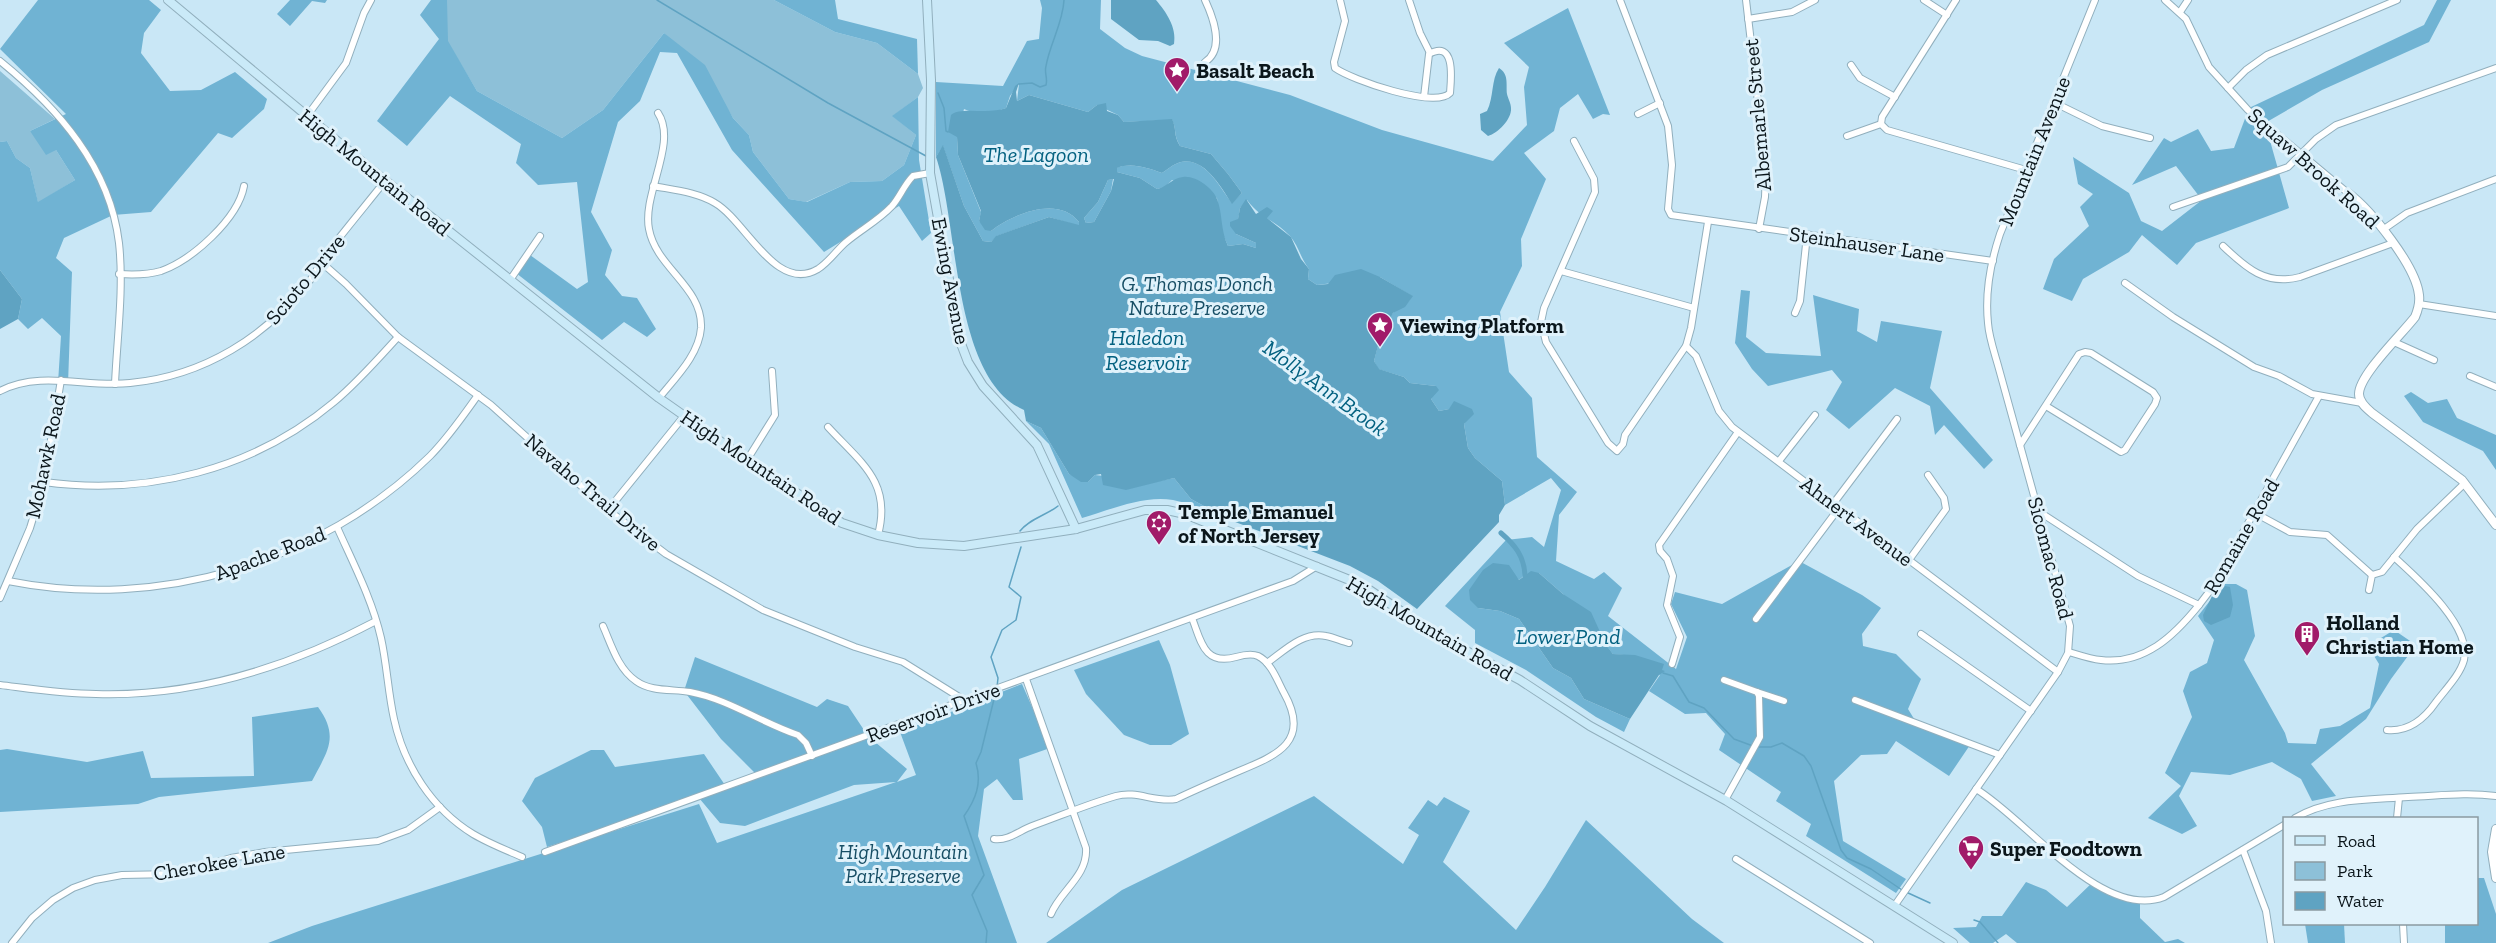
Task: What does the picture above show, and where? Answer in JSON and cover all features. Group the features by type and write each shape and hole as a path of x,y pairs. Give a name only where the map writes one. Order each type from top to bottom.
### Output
{"main road":[{"name":"High Mountain Road","path":"168,0 385,181 659,398 830,517 854,528 878,535 926,544 964,546 1076,529 1136,512 1167,510 1185,514 1317,566 1372,591 1435,634 1520,680 1590,726 1725,800 1953,943"},
{"name":"Ewing Avenue","path":"927,0 931,80 930,173 963,352 983,386 1037,445 1076,529"}],"street":[{"path":"307,116 346,63 360,21 371,0"},
{"path":"1205,0 1215,32 1213,55 1205,63"},
{"path":"1340,0 1345,21 1334,62 1335,68 1401,94 1443,98 1450,93 1449,58 1443,52 1430,53"},
{"path":"1409,0 1420,33 1430,53 1427,61 1424,97"},
{"path":"1620,0 1660,103 1638,114"},
{"name":"Albemarle Street","path":"1746,0 1766,170 1765,197 1759,229"},
{"path":"1748,20 1792,12 1815,0"},
{"path":"1924,0 1947,15"},
{"path":"1881,124 1882,117 1956,0"},
{"name":"Mountain Avenue","path":"1987,306 1993,261 2000,234 2095,0"},
{"name":"Squaw Brook Road","path":"2165,0 2180,12 2191,27 2209,67 2260,122 2361,202 2393,243 2417,287 2419,304"},
{"path":"2180,12 2188,0"},
{"path":"2228,88 2246,70 2267,55 2397,0"},
{"path":"0,61 59,116 89,155 113,214 119,244 115,384"},
{"path":"1851,65 1860,78 1895,97"},
{"path":"2173,207 2288,166 2316,139 2336,125 2496,68"},
{"path":"2053,102 2102,126 2150,138"},
{"name":"Steinhauser Lane","path":"1660,103 1668,126 1672,151 1668,212 1674,217 1993,261"},
{"path":"658,113 664,124 665,136 648,211 651,237 658,253 694,299 701,323 699,341 692,356 659,398"},
{"path":"1847,135 1881,124"},
{"path":"1881,124 1887,130 2026,170"},
{"path":"1574,141 1594,179 1595,192 1542,315 1543,336 1608,443 1617,451 1623,444 1625,435 1686,346 1708,222"},
{"path":"653,186 696,194 716,203 731,215 774,264 786,271 798,274 811,272 823,266 855,235 885,213 913,176 930,173"},
{"path":"2384,230 2407,213 2496,179"},
{"name":"Scioto Drive","path":"0,391 24,382 61,380 115,384 144,382 177,375 209,363 239,347 279,315 312,277 321,262 385,181"},
{"path":"119,274 140,275 160,271 192,254 236,208 244,186"},
{"path":"1795,313 1800,301 1807,235"},
{"path":"510,280 540,236"},
{"path":"2223,246 2254,273 2285,280 2300,278 2393,243"},
{"name":"Navaho Trail Drive","path":"321,262 398,337 478,395 608,510 666,554 752,605 855,647 903,662 964,700"},
{"path":"1561,271 1694,308"},
{"path":"2125,283 2246,363 2319,396 2362,403 2466,483 2496,525"},
{"path":"2362,403 2359,396 2360,387 2370,371 2415,317 2419,304 2496,316"},
{"name":"Sicomac Road","path":"1895,905 2058,672 2068,652 2070,626 1990,338 1987,306"},
{"path":"44,482 80,486 137,484 193,475 235,461 277,441 317,415 353,384 398,337"},
{"path":"2394,342 2434,360"},
{"name":"Ahnert Avenue","path":"1686,346 1696,356 1719,411 1738,432 2058,672"},
{"path":"2020,445 2079,354 2085,352 2153,392 2157,398 2125,450 2121,452 2046,406"},
{"path":"747,460 774,415 772,371"},
{"path":"2470,376 2496,387"},
{"name":"Mohawk Road","path":"0,598 30,528 44,482 61,380"},
{"name":"Apache Road","path":"8,581 81,590 130,590 177,584 247,566 297,547 337,527 377,501 414,471 447,439 478,395"},
{"name":"Romaine Road","path":"2038,510 2138,576 2199,605 2212,588 2319,396"},
{"path":"1779,461 1815,415"},
{"path":"608,510 684,416"},
{"path":"1756,619 1897,419"},
{"path":"828,427 869,472 879,489 883,513 878,535"},
{"path":"1672,664 1680,637 1667,605 1673,576 1659,545 1738,432"},
{"path":"1909,560 1946,509 1944,498 1928,475"},
{"path":"2372,574 2382,572 2417,529 2466,483"},
{"path":"2255,513 2290,532 2327,535 2372,574"},
{"path":"337,527 376,621 399,738 417,777 440,807 471,833 522,857"},
{"path":"2387,730 2405,728 2425,718 2459,670 2464,650 2460,632 2440,605 2394,557"},
{"name":"Reservoir Drive","path":"545,852 1293,581 1317,566"},
{"path":"2369,590 2372,574"},
{"path":"2068,652 2104,661 2124,660 2140,655 2172,636 2199,605"},
{"path":"993,839 1008,838 1030,827 1125,794 1161,800 1176,799 1270,758 1282,750 1291,736 1294,715 1267,663 1253,654 1224,659 1211,656 1204,649 1192,618"},
{"path":"0,685 96,694 148,693 198,686 244,675 287,661 340,640 376,621"},
{"path":"603,626 624,669 635,681 654,689 690,692 713,699 798,735 806,743 812,756"},
{"path":"1921,634 2031,711"},
{"path":"1267,663 1299,640 1309,636 1325,635 1348,643"},
{"path":"1026,679 1084,843 1085,863 1077,877 1056,902 1051,914"},
{"path":"1724,680 1784,701"},
{"path":"1725,800 1742,766 1756,746 1761,726 1757,692"},
{"path":"1855,700 2000,755"},
{"path":"1976,789 2067,865 2090,881 2135,900 2152,901 2164,897 2283,826"},
{"path":"2298,817 2314,808 2326,805 2464,794 2496,796"},
{"path":"2397,817 2399,798"},
{"name":"Cherokee Lane","path":"12,943 33,918 53,900 73,888 94,880 122,875 175,874 231,858 265,852 378,841 408,830 440,807"},
{"path":"2495,873 2492,845 2496,829"},
{"path":"2243,850 2266,911 2271,943"},
{"path":"1736,859 1870,943"},
{"path":"2403,925 2404,943"}],"green space":[{"path":"38,0 149,0 161,10 144,33 141,53 170,91 201,90 235,72 267,99 264,109 232,138 218,133 151,212 113,215 64,238 56,258 72,272 68,384 58,383 61,336 42,318 28,329 18,319 22,299 0,270 0,142 7,141 16,158 30,168 38,202 75,180 56,150 46,155 30,131 66,114 0,49"},
{"path":"290,0 327,0 325,3 312,1 290,26 277,14"},
{"path":"431,0 447,0 448,41 477,91 562,138 603,110 664,33 705,65 733,118 749,135 753,152 789,199 807,202 850,182 882,181 904,165 916,135 892,116 918,97 919,160 931,233 922,241 899,206 824,252 732,150 677,53 660,52 640,101 618,122 591,212 612,250 605,275 622,296 637,298 656,329 647,337 624,322 602,340 516,273 530,255 577,289 588,282 577,182 538,185 516,163 521,144 450,96 407,146 377,121 439,39 420,15"},
{"path":"447,0 774,0 835,32 877,43 918,74 923,88 918,97 893,116 916,135 904,165 882,181 850,182 806,202 789,199 753,152 749,135 733,118 719,95 664,33 603,110 562,138 477,91 447,41"},
{"path":"774,0 835,0 838,19 917,39 918,74 877,43 835,32"},
{"path":"1040,0 1101,0 1100,29 1125,48 1142,56 1290,95 1382,130 1493,161 1527,125 1524,87 1529,67 1504,43 1568,8 1610,115 1603,114 1593,119 1578,94 1560,108 1554,131 1524,153 1546,179 1521,239 1522,266 1500,312 1509,372 1532,398 1537,457 1577,492 1559,515 1556,561 1594,579 1604,572 1622,588 1608,616 1676,669 1687,637 1671,604 1675,592 1722,604 1799,561 1862,595 1881,608 1862,634 1863,646 1896,654 1921,679 1908,709 1916,722 1970,745 1949,776 1896,741 1887,754 1861,755 1834,781 1843,841 1906,879 1896,893 1806,836 1811,824 1776,801 1781,792 1719,750 1725,734 1706,713 1685,714 1649,691 1660,675 1635,656 1613,654 1563,594 1539,573 1525,575 1519,580 1516,577 1478,608 1500,611 1519,619 1553,668 1571,678 1584,699 1630,719 1624,732 1596,717 1526,670 1475,643 1475,630 1445,606 1506,540 1532,537 1544,547 1561,490 1551,478 1505,505 1502,481 1475,458 1468,448 1464,424 1468,418 1449,409 1439,411 1431,399 1436,386 1410,383 1404,377 1378,369 1374,361 1385,325 1391,315 1407,303 1412,296 1380,277 1317,285 1308,279 1309,269 1290,236 1257,211 1247,200 1240,208 1236,234 1256,243 1256,248 1243,244 1228,246 1221,230 1217,198 1172,180 1165,187 1157,189 1140,178 1117,172 1116,168 1133,166 1162,173 1178,163 1196,163 1210,174 1232,203 1242,193 1211,154 1180,146 1172,120 1124,122 1118,115 1097,105 1088,112 1029,95 1017,101 1019,84 1010,96 1006,108 985,113 964,109 957,137 958,155 981,212 979,221 991,231 1023,214 1048,208 1070,214 1079,222 1079,226 1049,217 997,236 991,242 983,241 964,206 943,146 936,157 936,82 1003,86 1027,41 1039,39 1042,8"},
{"path":"2437,0 2451,0 2429,42 2322,90 2265,123 2289,208 2196,243 2177,265 2142,235 2129,252 2083,279 2072,301 2043,289 2054,259 2089,226 2080,207 2093,194 2078,184 2073,157 2129,193 2141,221 2162,231 2202,200 2176,166 2132,185 2164,138 2171,142 2198,129 2211,151 2234,148 2249,108 2424,25"},
{"path":"0,71 55,119 30,131 56,150 75,180 38,203 30,168 16,158 7,141 0,142"},
{"path":"1113,179 1111,191 1094,222 1086,223 1084,218 1098,202 1108,180"},
{"path":"1741,290 1750,291 1746,337 1766,353 1821,356 1813,295 1859,309 1857,331 1877,342 1881,321 1942,331 1930,388 1993,460 1984,469 1944,425 1935,435 1930,406 1895,388 1849,429 1826,410 1842,382 1832,370 1768,386 1752,369 1735,343"},
{"path":"2411,392 2428,403 2447,399 2457,418 2496,435 2496,470 2483,451 2423,422 2404,396"},
{"path":"1026,421 1041,428 1069,474 1088,482 1095,475 1154,482 1174,478 1191,499 1230,520 1188,504 1162,499 1138,501 1082,518 1049,444"},
{"path":"2223,584 2236,584 2247,590 2255,636 2244,660 2285,733 2288,743 2316,744 2320,729 2340,726 2370,708 2379,664 2368,646 2394,630 2416,645 2366,719 2311,764 2336,796 2312,801 2301,779 2272,762 2230,775 2191,772 2179,796 2197,826 2182,834 2148,818 2181,786 2165,773 2192,717 2183,691 2190,672 2207,663 2214,640 2198,616"},
{"path":"1159,640 1170,665 1189,734 1171,745 1150,745 1124,735 1086,694 1074,670"},
{"name":"High Mountain Park Preserve","path":"695,657 817,707 827,699 848,706 868,736 907,769 897,782 916,775 900,732 1022,684 1050,748 1019,759 1023,800 1013,800 997,779 984,789 978,836 1017,943 268,943 312,926 699,804 717,843 896,782 854,785 745,826 720,823 699,798 547,847 542,827 522,801 535,778 591,750 604,750 615,767 704,754 727,788 758,776 721,739 684,691"},
{"path":"318,707 325,718 330,736 326,753 312,781 159,797 138,804 0,812 0,750 7,749 87,762 143,751 151,778 254,776 252,717"},
{"path":"1314,796 1403,864 1419,835 1408,828 1428,800 1437,806 1444,797 1470,811 1443,862 1516,930 1586,820 1692,919 1724,943 1046,943 1122,890"},
{"path":"2478,878 2484,878 2496,914 2496,943 2445,943 2445,925 2478,925"},
{"path":"2094,881 2140,902 2140,918 2165,942 2178,939 2185,943 2017,943 2006,934 1993,943 1970,943 1953,928 1976,927 1982,916 2002,916 2026,882 2046,890 2067,907"},
{"path":"2305,925 2344,925 2345,943 2308,943"}],"water":[{"path":"1111,0 1156,0 1172,26 1174,44 1170,46 1158,41 1139,40 1111,19"},
{"path":"1499,68 1506,76 1511,112 1504,125 1488,136 1481,130 1480,114 1487,111"},
{"name":"Haledon Reservoir","path":"1019,83 1016,92 1017,101 1029,95 1088,112 1097,105 1106,103 1107,111 1118,115 1124,122 1172,119 1176,139 1180,146 1211,154 1242,193 1232,204 1210,174 1195,163 1187,161 1178,163 1162,173 1134,166 1122,166 1117,168 1117,172 1140,178 1157,189 1183,177 1193,178 1203,183 1217,199 1228,246 1243,244 1256,248 1256,243 1236,234 1230,222 1238,219 1240,208 1246,199 1256,214 1267,207 1273,211 1267,218 1291,237 1301,259 1309,269 1308,279 1317,285 1328,284 1335,275 1361,269 1413,296 1405,307 1393,313 1382,331 1374,361 1379,369 1404,377 1410,383 1436,386 1439,390 1431,399 1439,411 1449,409 1454,401 1472,409 1474,414 1464,424 1468,448 1475,458 1502,481 1505,505 1499,515 1499,522 1417,609 1378,581 1350,566 1230,520 1191,499 1174,478 1126,490 1103,485 1101,474 1095,475 1088,482 1081,482 1069,474 1041,428 1026,421 1024,410 1000,393 983,367 971,334 936,157 943,145 964,206 983,241 991,242 996,236 1049,217 1079,225 1079,222 1070,214 1048,208 1023,214 991,231 985,230 979,221 981,211 958,155 957,137 948,132 951,115 961,111 991,111 1006,108 1015,86","holes":["1114,179 1111,191 1094,222 1086,223 1084,218 1098,202 1108,180"]},
{"path":"0,270 22,299 18,319 0,329"},
{"name":"Lower Pond","path":"1493,563 1509,565 1519,580 1531,571 1539,573 1563,594 1591,612 1606,645 1613,654 1635,655 1664,664 1662,670 1665,671 1659,675 1630,719 1584,699 1571,678 1553,668 1519,619 1500,611 1478,608 1470,600 1469,590 1483,570"},
{"path":"2225,586 2230,587 2233,605 2230,617 2211,625 2204,621 2203,615 2212,596 2216,597"}],"waterway":[{"path":"657,0 828,103 926,156"},
{"name":"Molly Ann Brook","path":"1019,84 1032,83 1040,87 1046,85 1046,66 1064,0"},
{"path":"938,93 944,108 946,131 948,132"},
{"path":"1020,531 1028,523 1058,506"},
{"path":"1501,533 1518,551 1525,575"},
{"path":"997,687 998,678 991,657 1002,630 1016,620 1021,597 1009,587 1021,547"},
{"name":"Molly Ann Brook","path":"1663,673 1673,676 1689,702 1704,708 1734,739 1753,746"},
{"path":"986,943 987,931 972,895 984,875 964,816 977,791 976,763 981,752 996,691"},
{"name":"Molly Ann Brook","path":"1758,747 1771,747 1782,743 1804,756 1811,766 1841,850 1847,858 1871,869 1902,890"},
{"name":"Molly Ann Brook","path":"1906,892 1930,903"},
{"name":"Molly Ann Brook","path":"1974,920 1980,922 1998,943"}],"place":[{"name":"Basalt Beach","path":"1177,93"},
{"name":"Viewing Platform","path":"1380,348"},
{"name":"Temple Emanuel of North Jersey","path":"1159,546"},
{"name":"Holland Christian Home","path":"2307,657"},
{"name":"Super Foodtown","path":"1971,871"}],"water label":[{"name":"The Lagoon","path":"1036,154"}],"park label":[{"name":"G. Thomas Donch Nature Preserve","path":"1197,295"}]}
